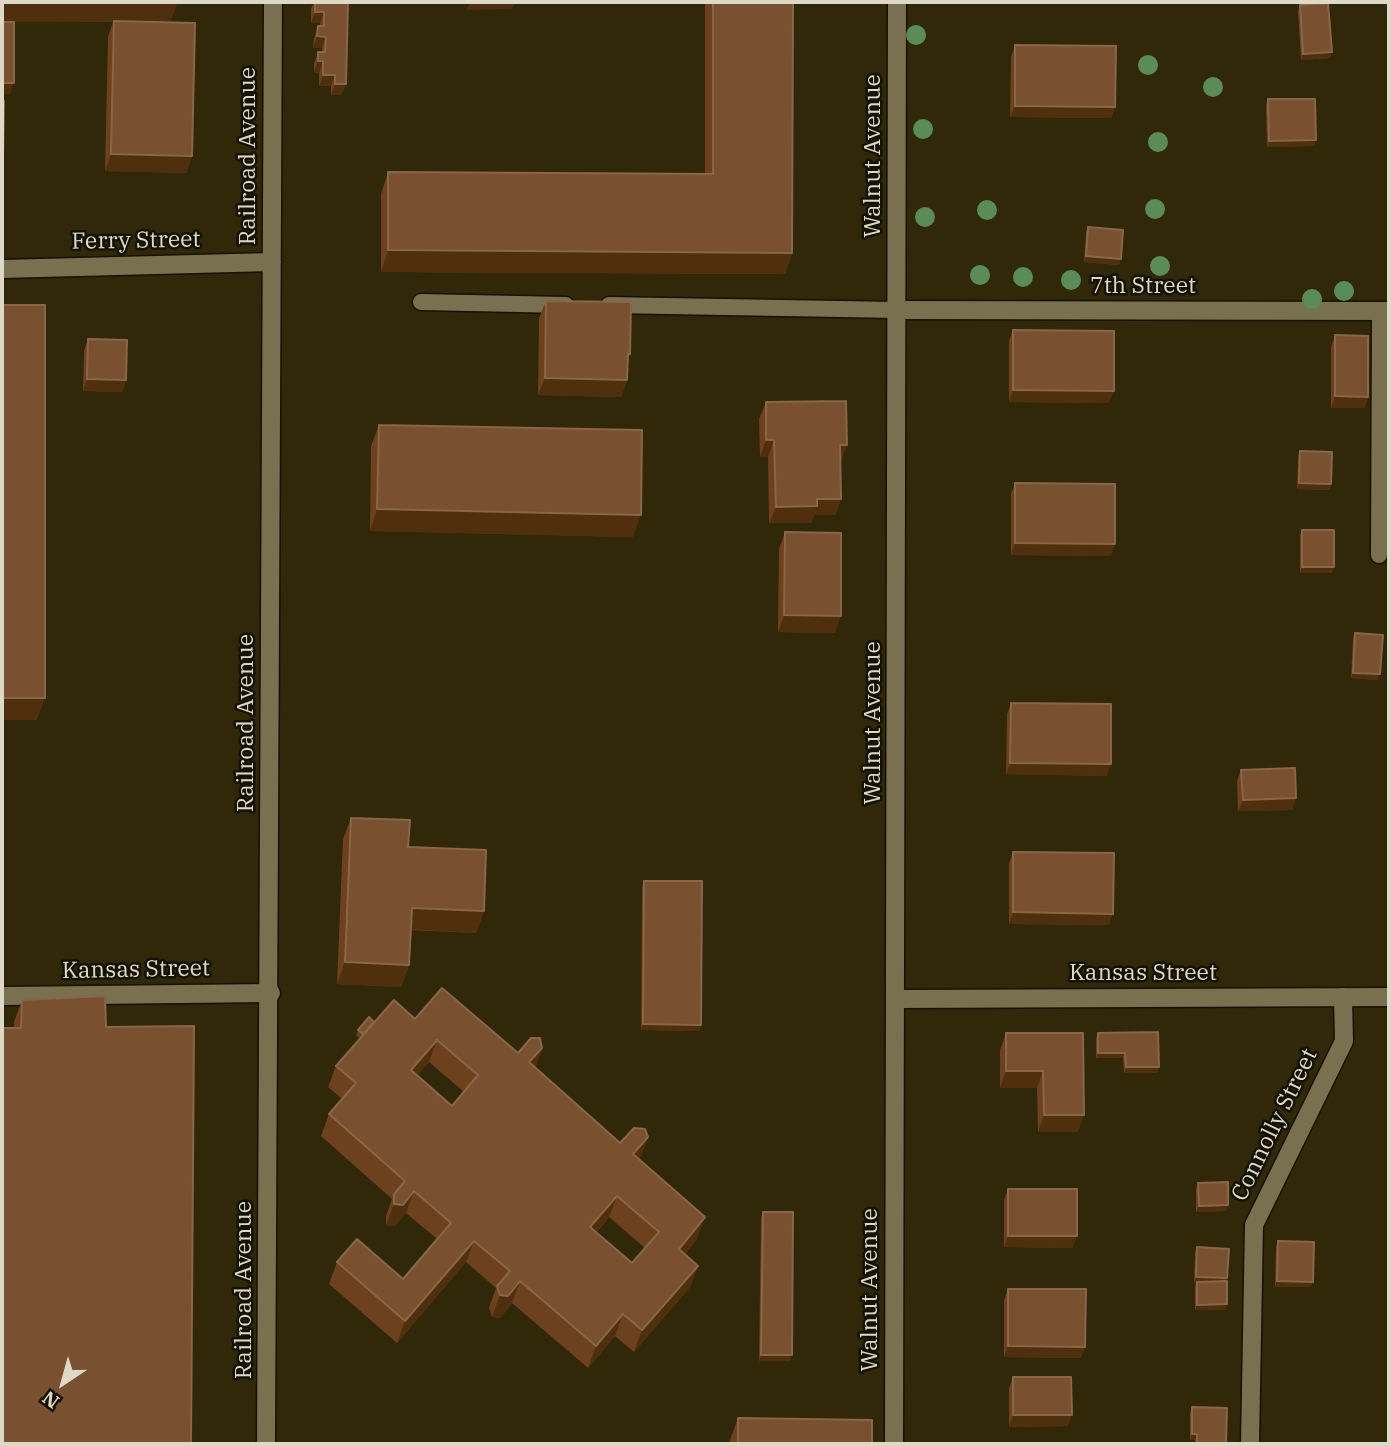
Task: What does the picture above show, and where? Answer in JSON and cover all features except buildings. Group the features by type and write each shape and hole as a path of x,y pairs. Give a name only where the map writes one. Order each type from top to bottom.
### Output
{"street":[{"name":"Railroad Avenue","path":"267,1444 271,993 273,2"},
{"name":"Walnut Avenue","path":"894,1444 897,2"},
{"name":"Ferry Street","path":"2,269 272,262"},
{"name":"7th Street","path":"897,310 1385,311"},
{"name":"Kansas Street","path":"2,996 271,993"},
{"name":"Connolly Street","path":"1250,1444 1254,1225 1344,1041 1343,997"},
{"name":"Kansas Street","path":"897,999 1389,997"}],"lane":[{"path":"421,303 897,310"},
{"path":"1379,555 1385,311"}]}
